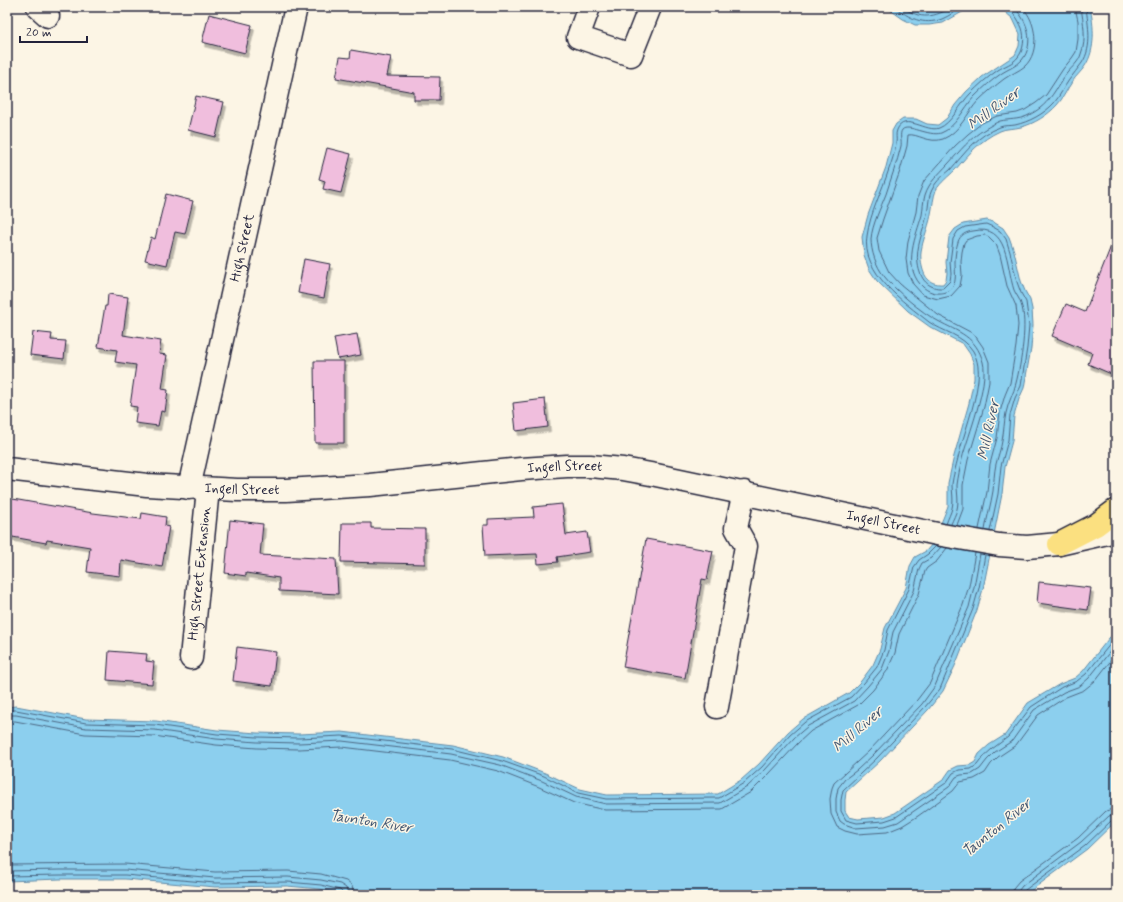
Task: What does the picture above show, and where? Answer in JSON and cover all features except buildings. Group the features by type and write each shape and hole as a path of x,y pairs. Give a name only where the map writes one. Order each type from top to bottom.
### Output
{"main road":[{"path":"1059,544 1096,525 1116,510"}],"street":[{"name":"High Street","path":"199,488 296,7"},
{"path":"589,7 578,37 631,55 650,7"},
{"name":"Ingell Street","path":"7,468 148,485 286,490 334,488 413,481 521,469 590,466 623,469 744,492 982,543 1027,547 1059,544 1116,531"},
{"name":"High Street Extension","path":"192,658 199,488"},
{"path":"717,707 746,546 736,528 744,492"}],"water":[{"path":"886,7 1090,7 1093,37 1089,59 1059,103 1053,109 1045,116 1031,124 1018,128 1002,130 986,139 975,148 942,182 935,193 930,220 921,249 921,261 927,278 933,283 938,284 943,284 946,280 946,262 949,237 955,229 963,224 987,220 1003,228 1009,237 1021,281 1030,300 1033,325 1031,348 1024,388 1014,416 1012,441 1005,467 1002,494 983,589 977,610 955,666 943,691 928,710 880,761 846,792 845,811 849,817 858,819 884,817 895,813 943,780 950,770 958,766 970,765 975,762 979,754 989,745 1005,735 1028,703 1060,684 1075,678 1083,671 1109,638 1116,632 1116,821 1087,849 1025,895 346,895 320,889 287,886 215,887 125,879 7,881 7,707 16,706 86,719 156,721 217,730 257,733 299,734 342,732 453,745 503,757 545,773 580,789 607,795 718,794 741,780 759,764 788,732 803,719 849,693 861,681 873,665 880,649 885,628 906,588 910,566 915,557 926,551 933,543 948,506 948,483 974,379 974,364 970,354 963,344 930,327 908,311 877,281 869,269 864,255 862,237 868,215 886,167 892,143 892,131 896,124 903,119 916,119 927,124 938,125 947,118 955,105 966,92 982,77 1015,55 1019,46 1020,34 1013,19 1004,11 978,8 964,11 943,23 915,25 903,19"}],"water label":[{"name":"Mill River","path":"994,109"},
{"name":"Mill River","path":"989,430"},
{"name":"Mill River","path":"858,730"},
{"name":"Taunton River","path":"371,822"},
{"name":"Taunton River","path":"997,828"}]}
